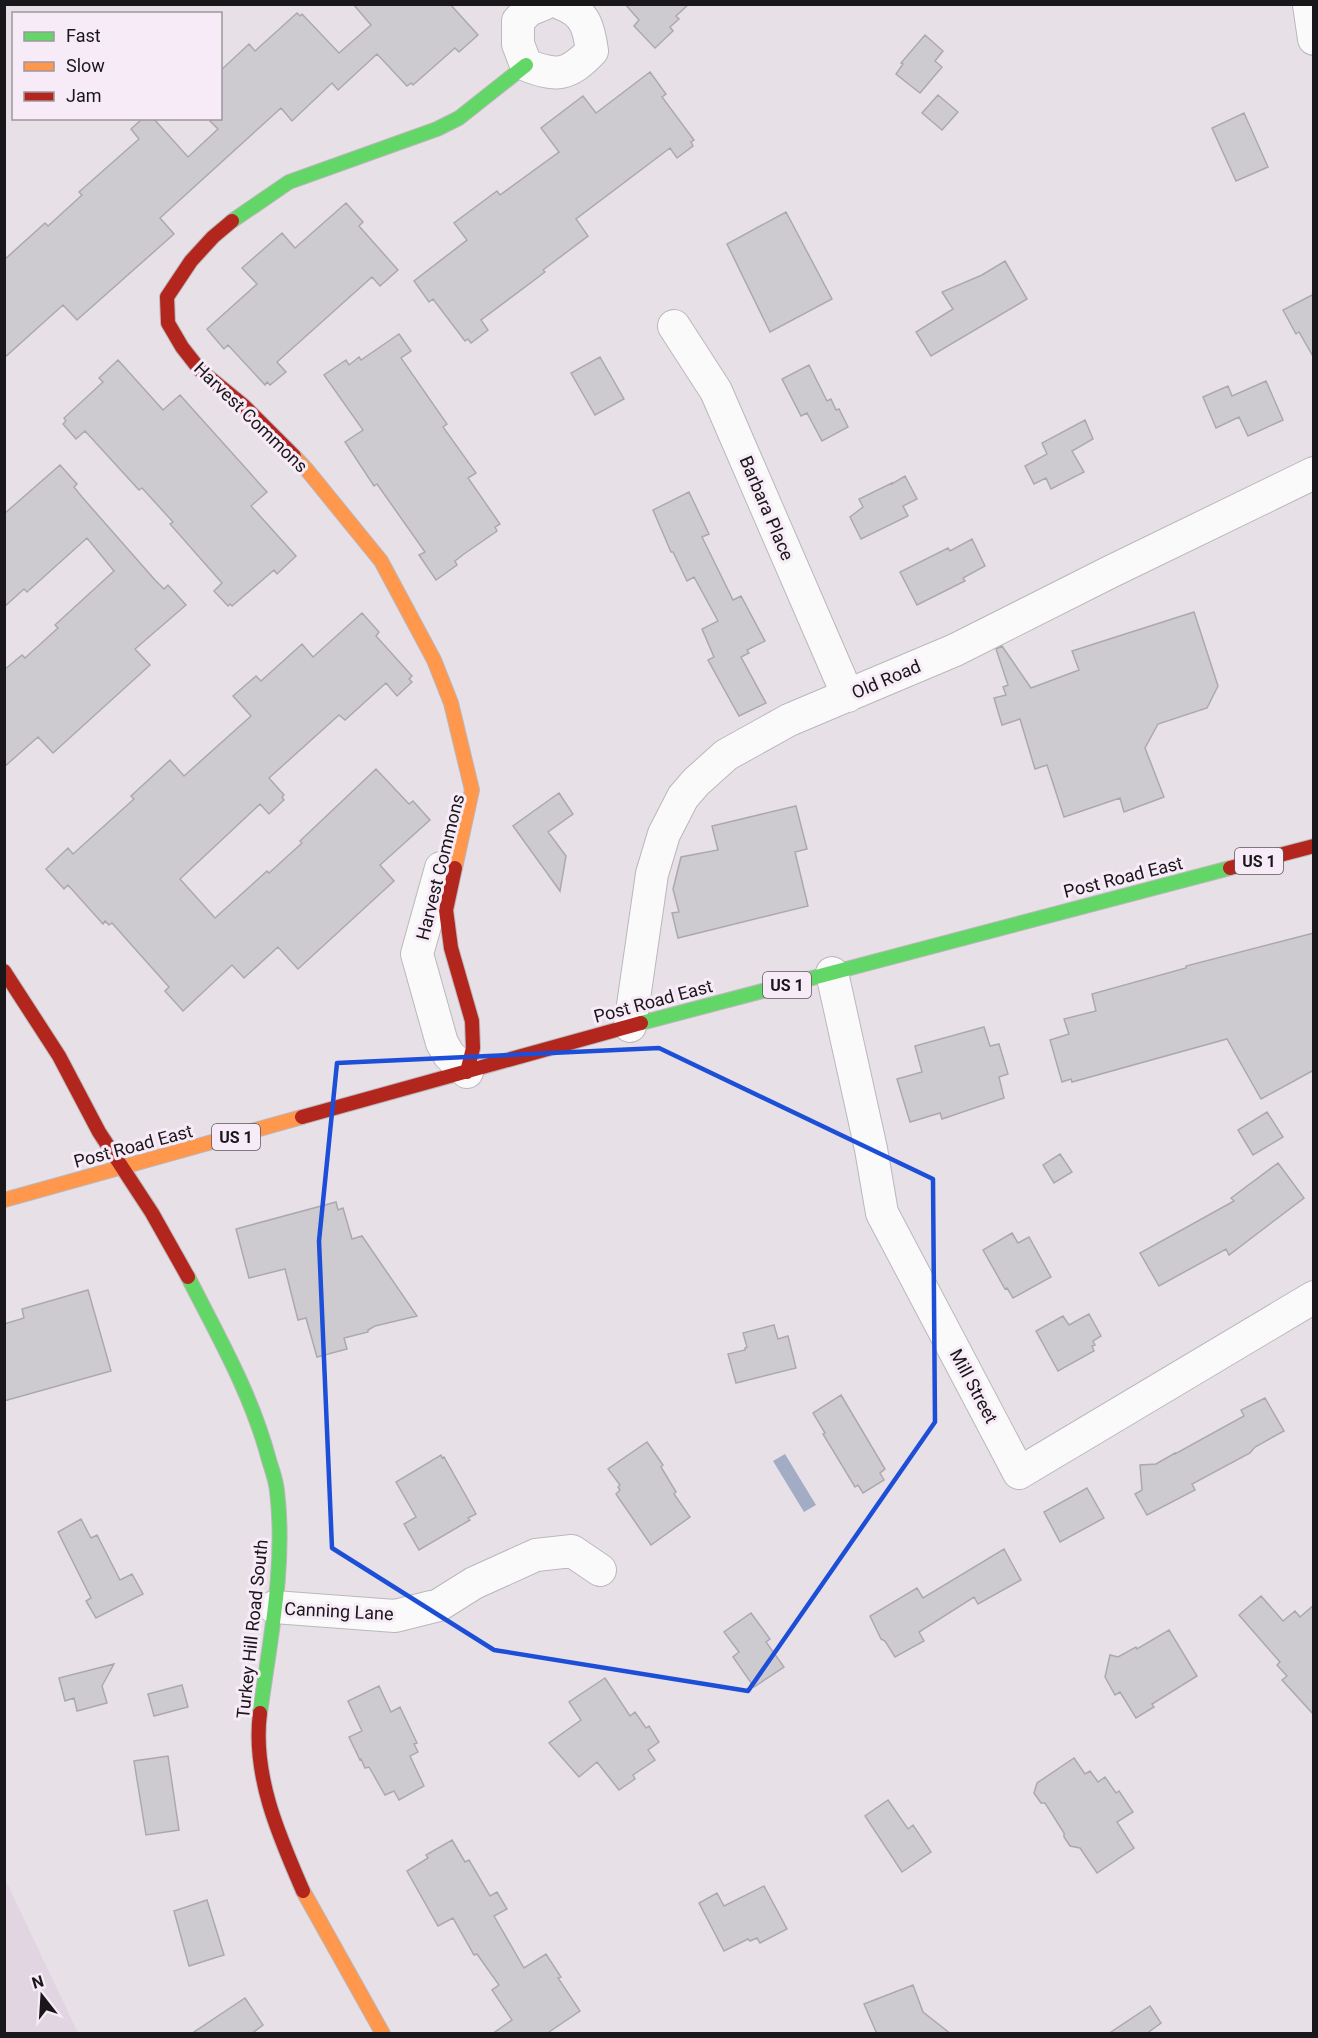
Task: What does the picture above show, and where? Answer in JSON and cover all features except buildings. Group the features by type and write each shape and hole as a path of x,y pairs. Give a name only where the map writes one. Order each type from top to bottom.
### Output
{"street":[{"path":"529,8 518,21 518,44 526,65 560,73 576,67 591,51 589,28 573,8 562,4"},
{"path":"1309,5 1314,39"},
{"name":"Harvest Commons","path":"467,1072 449,1055 442,1043 417,954 458,809 464,759 451,703 434,660 381,561 307,470 244,406 200,370 182,347 168,323 166,304 173,286 190,261 213,237 255,204 289,182 312,172 437,129 459,118 526,65"},
{"name":"Barbara Place","path":"674,326 716,391 848,696"},
{"name":"Old Road","path":"630,1026 655,864 664,834 683,797 711,767 745,743 789,720 955,650 1314,473"},
{"name":"Post Road East","path":"4,1200 630,1026 1314,846"},
{"name":"Turkey Hill Road South","path":"4,971 59,1056 99,1132 181,1264 243,1388 262,1432 273,1468 280,1511 280,1561 259,1724 263,1778 277,1832 303,1891 382,2034"},
{"name":"Mill Street","path":"832,973 871,1149 882,1213 1020,1473 1314,1297"},
{"name":"Canning Lane","path":"274,1607 395,1616 440,1605 474,1583 536,1555 572,1551 600,1570"}],"highlighted area":[{"path":"659,1048 933,1179 935,1422 748,1691 494,1650 332,1548 319,1241 337,1063"}],"shaded area":[{"path":"5,1879 78,2033 5,2033"}],"water":[{"path":"785,1454 816,1505 804,1512 773,1461"}],"traffic: fast":[{"path":"232,221 289,182 437,129 459,118 526,65"},
{"path":"641,1023 1230,868"},
{"path":"188,1277 244,1389 262,1436 276,1487 280,1546 272,1630 260,1713"}],"traffic: slow":[{"path":"294,456 381,561 434,660 451,703 472,790 455,868"},
{"path":"4,1200 302,1117"},
{"path":"303,1891 383,2034"}],"traffic: jam":[{"path":"232,221 213,237 191,261 167,297 168,323 182,347 200,370 244,406 294,456"},
{"path":"1230,868 1314,846"},
{"path":"455,868 446,910 451,948 472,1021 473,1048 467,1072"},
{"path":"4,971 59,1056 99,1132 152,1213 188,1277"},
{"path":"302,1117 641,1023"},
{"path":"260,1713 260,1759 264,1782 277,1827 303,1891"}]}
